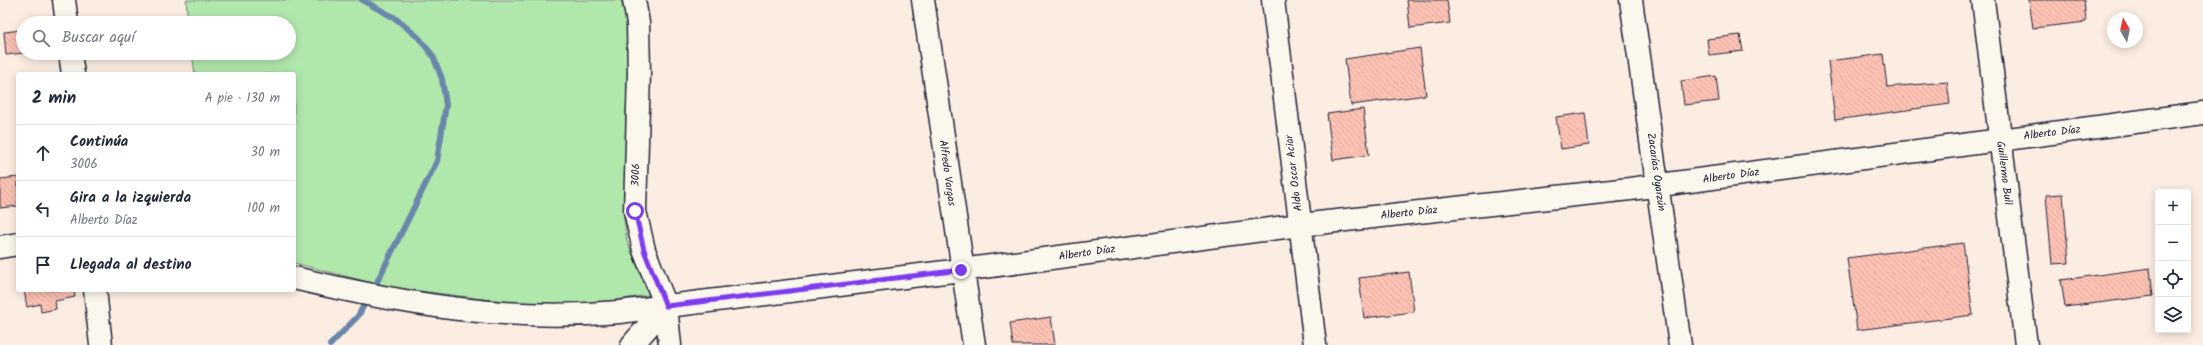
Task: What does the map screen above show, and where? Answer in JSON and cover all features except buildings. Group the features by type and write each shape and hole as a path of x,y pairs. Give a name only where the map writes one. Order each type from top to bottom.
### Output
{"street":[{"path":"64,0 66,16"},
{"name":"3006","path":"634,0 638,23 639,73 635,211 644,250 666,306 670,345"},
{"name":"Alfredo Vargas","path":"923,0 961,270 974,345"},
{"name":"Aldo Oscar Aciar","path":"1273,0 1315,345"},
{"name":"Zacarías Oyarzún","path":"1631,0 1680,345"},
{"name":"Guillermo Bull","path":"1983,0 2026,345"},
{"path":"71,60 72,72"},
{"name":"Alberto Díaz","path":"296,278 369,296 464,311 502,314 571,316 961,270 1300,225 1658,186 2203,113"},
{"path":"0,247 16,244"},
{"path":"95,292 101,345"},
{"path":"632,345 666,306"}],"green space":[{"path":"186,0 621,0 627,25 628,45 624,219 627,241 649,295 576,306 515,303 388,287 296,264 296,72 195,72 193,60 296,60 296,16 187,16"}],"waterway":[{"path":"362,0 395,18 419,38 433,56 442,79 446,105 437,161 373,290"},
{"path":"330,345 358,316 368,298"}],"route":[{"path":"635,211 644,250 666,306 961,270"}]}
